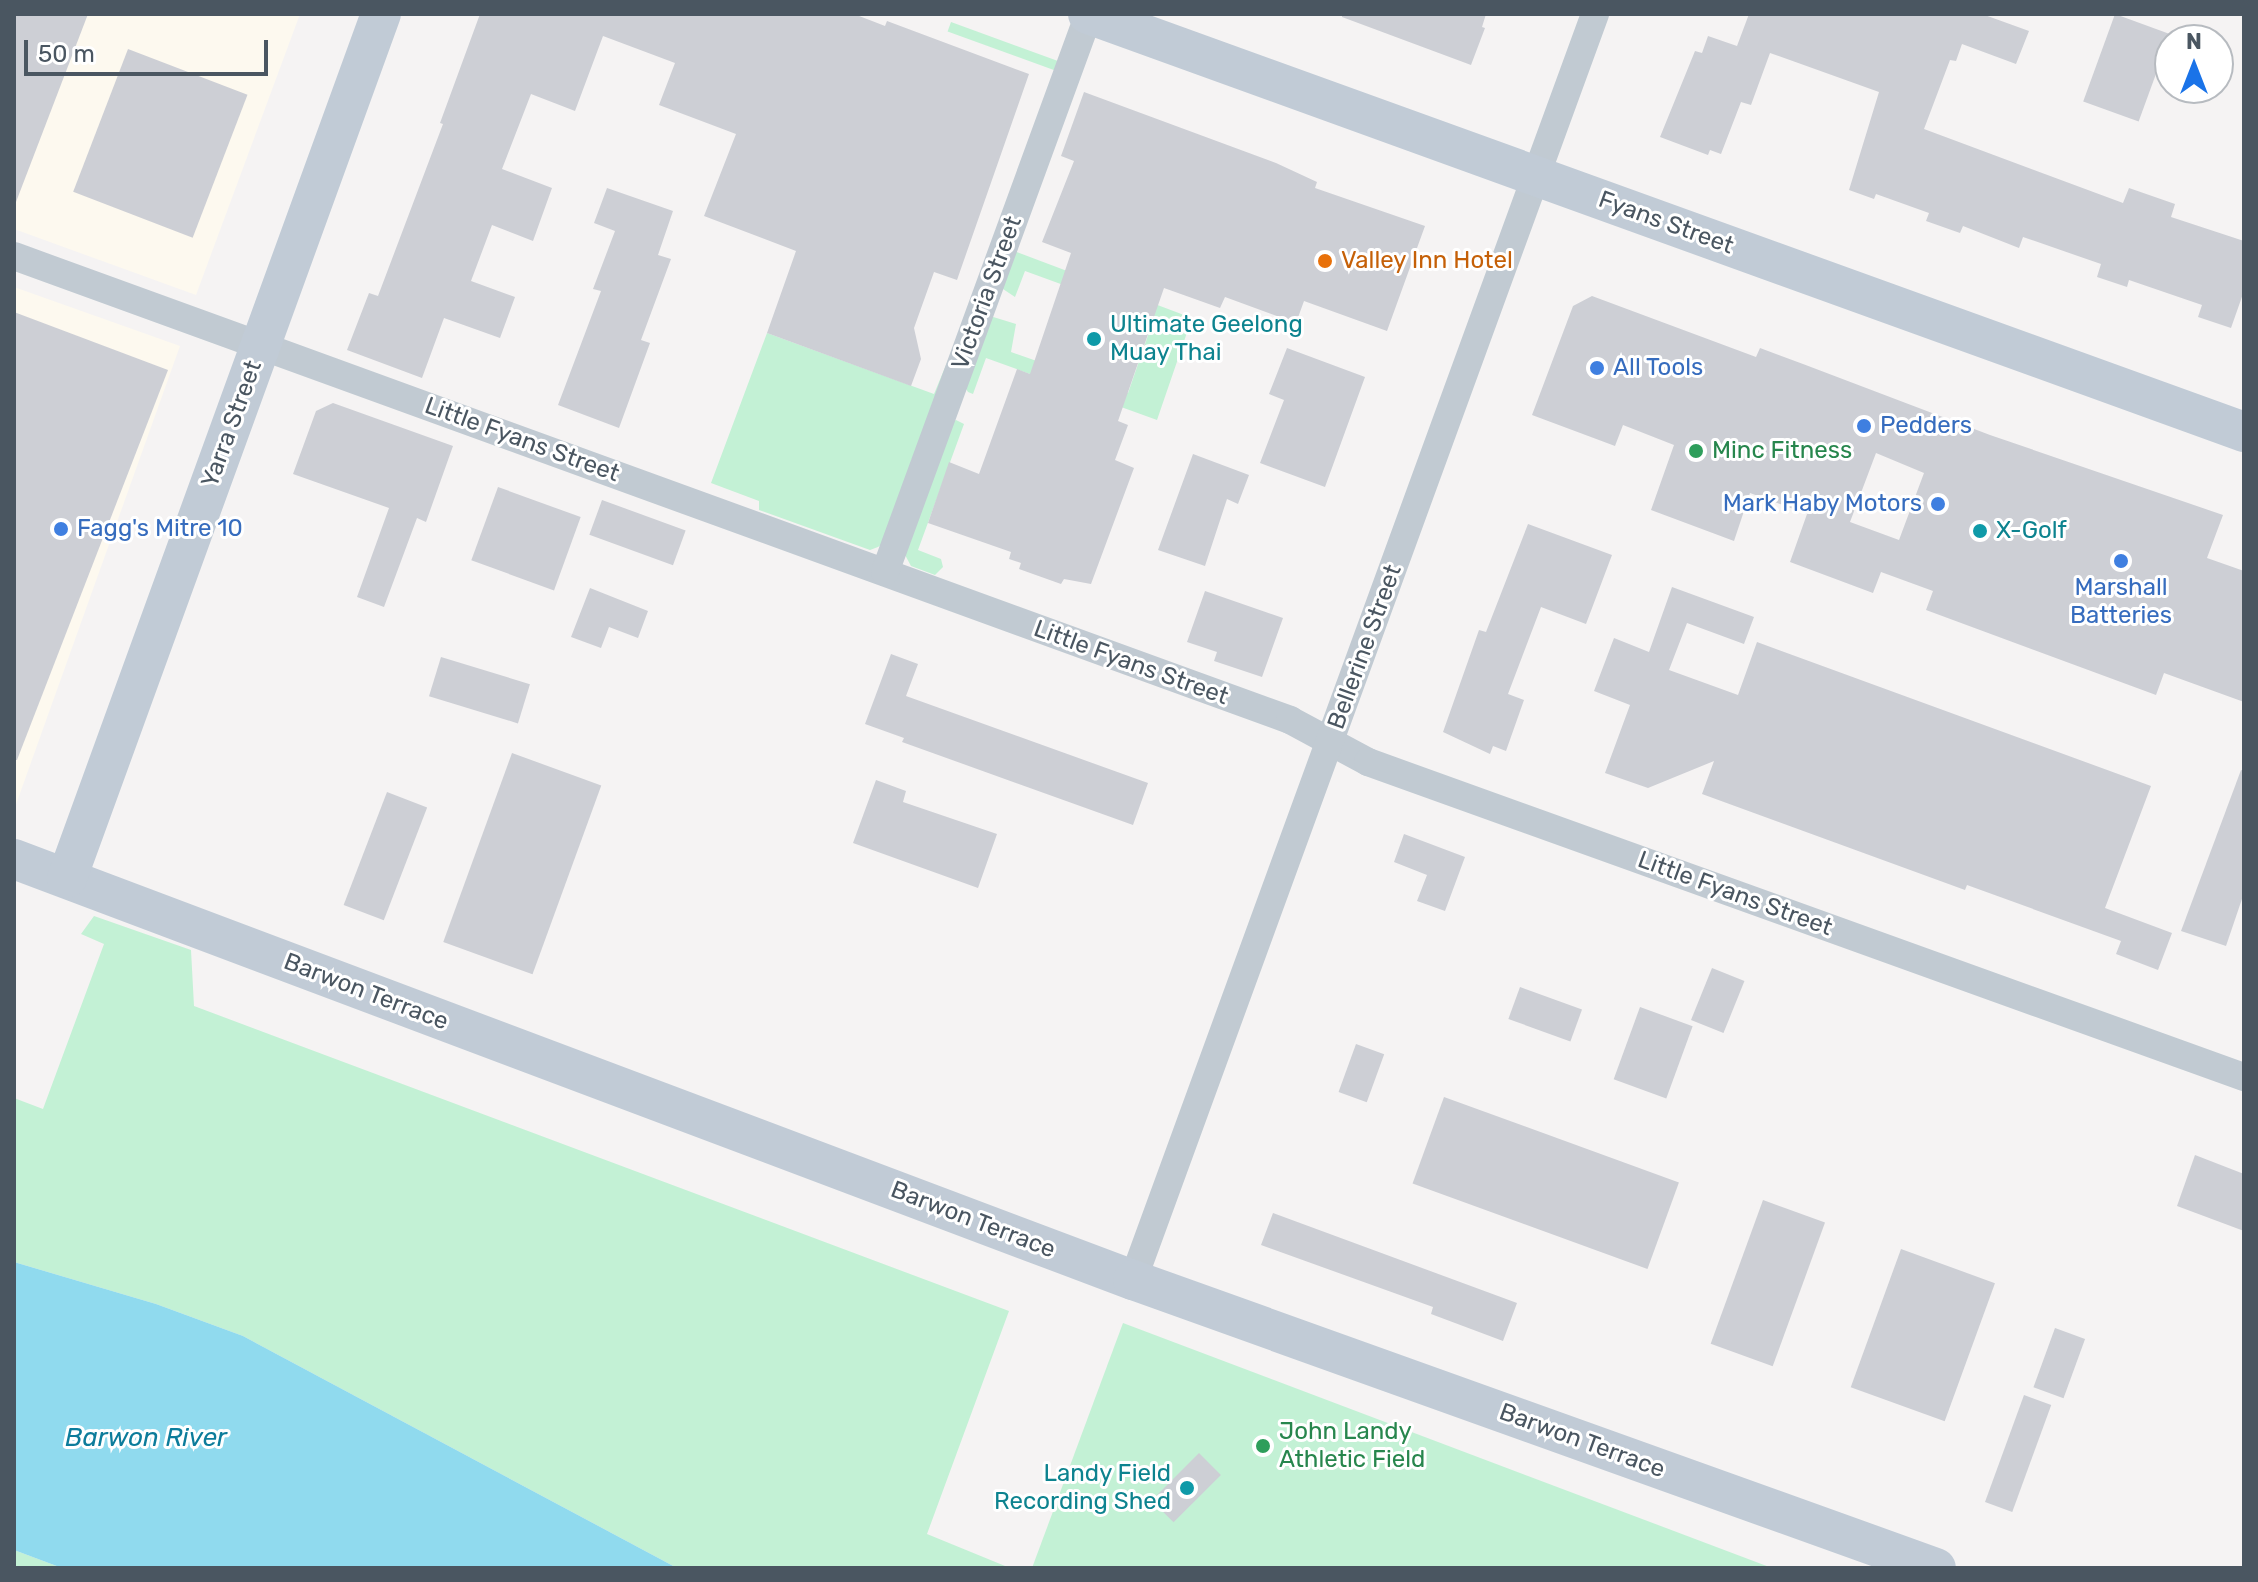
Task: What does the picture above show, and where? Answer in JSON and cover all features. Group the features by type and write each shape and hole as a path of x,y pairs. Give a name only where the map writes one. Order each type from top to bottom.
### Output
{"street":[{"name":"Yarra Street","path":"67,878 381,14"},
{"name":"Fyans Street","path":"1088,14 2244,432"},
{"name":"Victoria Street","path":"885,572 1088,14"},
{"name":"Bellerine Street","path":"1133,1280 1595,14"},
{"name":"Little Fyans Street","path":"14,256 261,343 1290,720 1368,762 2244,1077"},
{"name":"Barwon Terrace","path":"14,859 1133,1280 1936,1568"}],"shaded area":[{"path":"14,14 300,14 196,295 14,229"},
{"name":"Fagg's Mitre 10","path":"14,287 180,346 14,810"}],"green space":[{"path":"951,22 1060,62 1057,71 948,31"},
{"path":"1014,251 1192,318 1157,420 986,358 973,394 968,392 965,387 990,316 1016,324 1011,352 1128,393 1154,318 1025,271 1015,297 1000,287"},
{"path":"767,333 934,394 953,348 918,453 911,460 914,467 889,539 878,547 870,550 759,510 759,501 711,483"},
{"path":"956,420 964,424 918,550 941,559 943,567 935,575 911,566 904,553 952,422"},
{"path":"94,916 191,950 194,1006 1009,1311 927,1534 1010,1568 677,1568 243,1336 156,1304 14,1262 14,1098 43,1109 104,944 81,934"},
{"name":"John Landy Athletic Field","path":"1123,1323 1772,1568 1032,1568"},
{"path":"14,1550 62,1568 14,1568"}],"water":[{"name":"Barwon River","path":"14,1262 156,1304 243,1336 677,1568 62,1568 14,1550"}],"building":[{"path":"14,14 88,14 16,202 14,202"},
{"path":"480,14 854,14 885,26 887,21 1029,74 957,280 934,272 914,328 921,359 911,386 767,333 796,251 704,216 736,134 659,105 675,63 603,36 575,111 531,94 502,169 552,188 533,241 492,225 471,281 515,297 500,338 444,318 422,378 347,350 369,293 378,296 443,124 440,123"},
{"path":"1342,14 1486,14 1482,27 1485,28 1471,65 1342,17"},
{"path":"1749,14 1982,14 2029,31 2016,64 1962,44 1956,61 1950,60 1924,129 2123,203 2129,188 2175,204 2171,217 2244,241 2244,291 2231,328 2198,317 2202,305 2129,280 2127,287 2097,277 2101,264 2023,237 2019,248 1963,226 1960,233 1926,221 1929,213 1876,194 1874,199 1849,190 1879,92 1770,53 1751,105 1741,102 1721,154 1710,150 1708,155 1660,137 1695,51 1702,53 1708,36 1737,46"},
{"path":"2115,14 2154,28 2154,79 2139,122 2083,101"},
{"path":"128,49 247,95 193,238 73,192"},
{"path":"1084,92 1276,163 1317,182 1315,188 1425,226 1387,331 1304,301 1296,323 1225,297 1220,308 1164,288 1118,421 1128,425 1115,460 1134,468 1091,584 1064,579 1061,584 1019,569 1021,563 1009,559 1011,552 928,523 949,462 979,474 1017,369 1030,374 1071,253 1042,242 1074,161 1061,156"},
{"path":"607,188 673,211 658,255 671,259 641,340 650,343 619,428 558,405 601,291 593,289 615,231 594,223"},
{"path":"1592,296 1756,357 1760,348 1990,435 2223,515 2207,558 2244,571 2244,702 2164,673 2156,695 1926,610 1933,591 1881,572 1873,593 1790,562 1807,514 1750,493 1734,541 1651,510 1674,445 1623,425 1615,446 1532,415 1573,306","holes":["1876,453 1924,473 1899,540 1850,522"]},
{"name":"Fagg's Mitre 10","path":"14,312 168,370 17,760 14,760"},
{"path":"1287,348 1365,377 1325,487 1260,463 1284,400 1269,394"},
{"path":"333,403 453,446 426,522 417,518 384,607 357,597 389,508 293,474 316,411"},
{"path":"1193,454 1249,475 1238,504 1227,499 1205,566 1158,550"},
{"path":"498,487 581,517 554,590 471,560"},
{"path":"602,500 686,530 673,565 589,535"},
{"path":"1528,524 1612,555 1586,624 1541,607 1508,694 1524,700 1506,751 1493,746 1490,754 1443,732 1479,630 1486,632"},
{"path":"1672,587 1754,617 1744,644 1687,623 1669,670 1738,695 1757,642 2151,786 2105,908 2172,933 2158,970 2116,954 2121,941 1967,885 1965,890 1702,794 1714,761 1648,788 1605,773 1630,705 1594,691 1614,638 1649,652"},
{"path":"590,588 648,611 638,638 609,627 601,648 571,637"},
{"path":"1205,591 1283,618 1262,677 1214,661 1217,652 1187,642"},
{"path":"891,654 918,664 906,696 1148,783 1133,825 902,742 904,738 865,724"},
{"path":"441,657 530,684 518,723 429,696"},
{"path":"512,753 601,785 533,974 443,942"},
{"path":"2241,770 2244,771 2244,893 2226,946 2181,931"},
{"path":"876,780 906,791 903,802 997,834 978,888 853,843"},
{"path":"387,792 427,807 384,920 344,905"},
{"path":"1404,834 1465,857 1445,911 1417,901 1427,875 1394,862"},
{"path":"1712,968 1744,981 1723,1033 1691,1020"},
{"path":"1520,987 1582,1010 1570,1042 1508,1019"},
{"path":"1640,1007 1693,1026 1666,1099 1614,1079"},
{"path":"1356,1044 1384,1054 1367,1102 1339,1092"},
{"path":"1444,1097 1679,1183 1647,1269 1413,1183"},
{"path":"2195,1155 2244,1174 2244,1231 2177,1206"},
{"path":"1763,1200 1825,1223 1773,1366 1711,1344"},
{"path":"1273,1213 1517,1303 1503,1341 1431,1314 1433,1307 1261,1245"},
{"path":"1901,1249 1995,1283 1945,1421 1851,1387"},
{"path":"2055,1328 2085,1339 2064,1398 2033,1387"},
{"path":"2024,1395 2051,1405 2012,1512 1985,1502"},
{"name":"Landy Field Recording Shed","path":"1199,1453 1221,1475 1174,1522 1152,1500"}],"place":[{"name":"Valley Inn Hotel","path":"1325,261"},
{"name":"Ultimate Geelong Muay Thai","path":"1094,339"},
{"name":"All Tools","path":"1597,368"},
{"name":"Pedders","path":"1864,426"},
{"name":"Minc Fitness","path":"1696,451"},
{"name":"Mark Haby Motors","path":"1938,504"},
{"name":"Fagg's Mitre 10","path":"61,529"},
{"name":"X-Golf","path":"1980,531"},
{"name":"Marshall Batteries","path":"2121,561"},
{"name":"John Landy Athletic Field","path":"1263,1446"},
{"name":"Landy Field Recording Shed","path":"1187,1488"}]}
